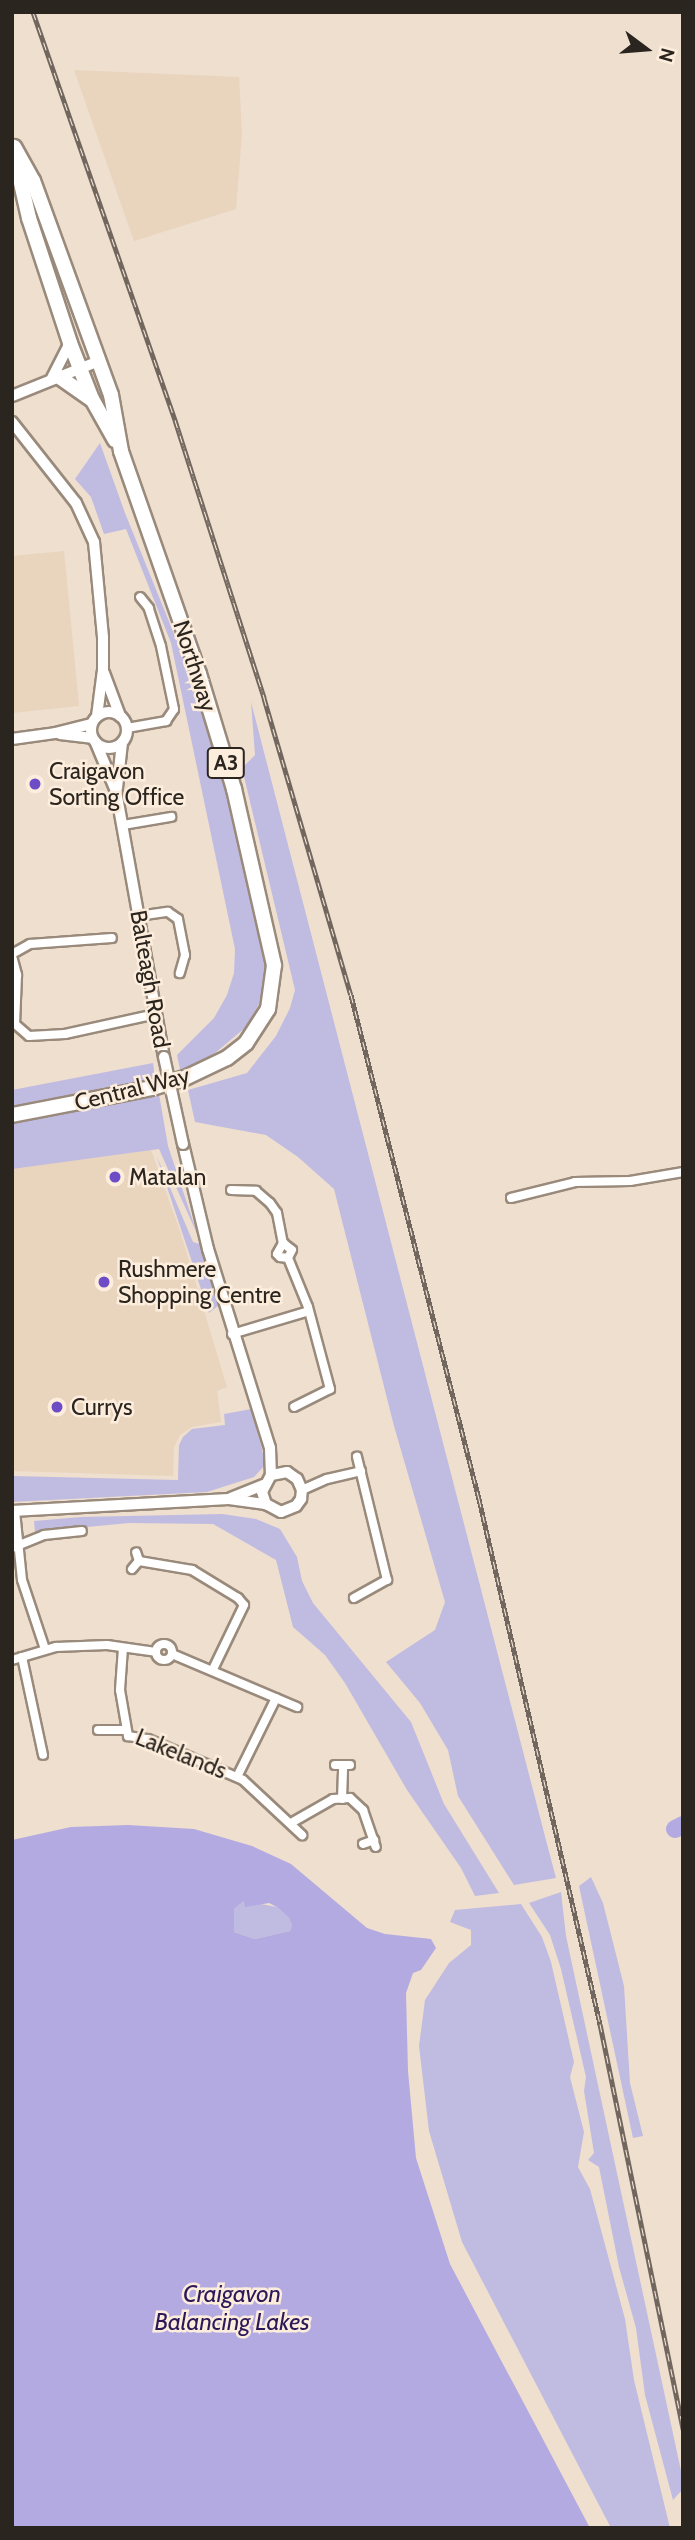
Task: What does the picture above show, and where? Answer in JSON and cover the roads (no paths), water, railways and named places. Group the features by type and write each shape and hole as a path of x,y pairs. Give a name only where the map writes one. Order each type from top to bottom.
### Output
{"highway":[{"name":"Northway","path":"13,144 33,181 90,364 92,400 121,451"},
{"name":"Northway","path":"13,144 29,218 70,342 90,364 111,396 121,451 199,674 234,789 274,965 268,1009"},
{"path":"55,377 92,400"},
{"name":"Central Way","path":"12,1115 116,1097 185,1079 227,1058 246,1043 268,1009"}],"street":[{"path":"55,377 70,342"},
{"path":"12,396 90,364"},
{"path":"12,422 76,503 89,528 102,609 103,670 94,720 94,740"},
{"path":"127,728 166,721 174,709 161,646 149,608 140,597"},
{"path":"55,733 94,740 106,748 122,743 127,728 103,670"},
{"path":"12,739 55,733 94,720 108,712 120,716"},
{"name":"Balteagh Road","path":"94,740 116,790 164,1057 183,1144 232,1334 270,1448 271,1475"},
{"name":"Balteagh Road","path":"116,790 122,743"},
{"path":"123,825 171,817"},
{"path":"138,916 162,912 178,919 185,954 180,973"},
{"path":"112,938 30,944 12,955 17,975 15,1024 29,1036 65,1034 156,1014"},
{"path":"511,1198 575,1182 630,1181 683,1172"},
{"path":"231,1190 256,1191 277,1213 282,1243 277,1254 284,1259 288,1258 309,1311 330,1389 294,1407"},
{"path":"232,1334 309,1311"},
{"name":"Balteagh Road","path":"270,1448 287,1472"},
{"path":"354,1598 387,1580 357,1457"},
{"path":"302,1490 327,1479 361,1471"},
{"path":"46,1650 22,1580 15,1547 14,1511 229,1499 266,1504 272,1509 289,1511 301,1499 302,1490 298,1479 287,1472 271,1475 264,1485 229,1499"},
{"path":"264,1485 266,1504"},
{"path":"15,1547 44,1535 82,1531"},
{"path":"132,1569 138,1556 192,1570 238,1598 244,1605 213,1669"},
{"path":"12,1660 46,1650 107,1645 156,1652 162,1660 172,1654 213,1669 297,1707"},
{"name":"Lakelands","path":"123,1648 120,1690 128,1736 148,1739 237,1777 302,1835"},
{"path":"22,1657 43,1755"},
{"name":"Lakelands","path":"237,1777 276,1698"},
{"name":"Lakelands","path":"98,1730 126,1730"},
{"path":"342,1798 343,1765"},
{"path":"291,1823 333,1799 350,1798 363,1810 375,1844 363,1844"}],"water":[{"name":"Craigavon Balancing Lakes","path":"128,1825 194,1829 252,1846 291,1864 367,1928 385,1934 431,1939 436,1948 421,1970 413,1973 406,1993 408,2071 416,2158 450,2264 590,2528 12,2528 12,1840 71,1827","holes":["244,1901 245,1907 269,1903 277,1907 289,1918 292,1925 290,1931 255,1939 234,1932 234,1909"]}],"waterway":[{"path":"675,1829 683,1825"}],"railway":[{"path":"33,12 175,420 264,698 351,995 479,1499 600,2024 683,2430"}],"place":[{"name":"Craigavon Sorting Office","path":"35,784"},
{"name":"Matalan","path":"115,1177"},
{"name":"Rushmere Shopping Centre","path":"104,1282"},
{"name":"Currys","path":"57,1407"}]}
